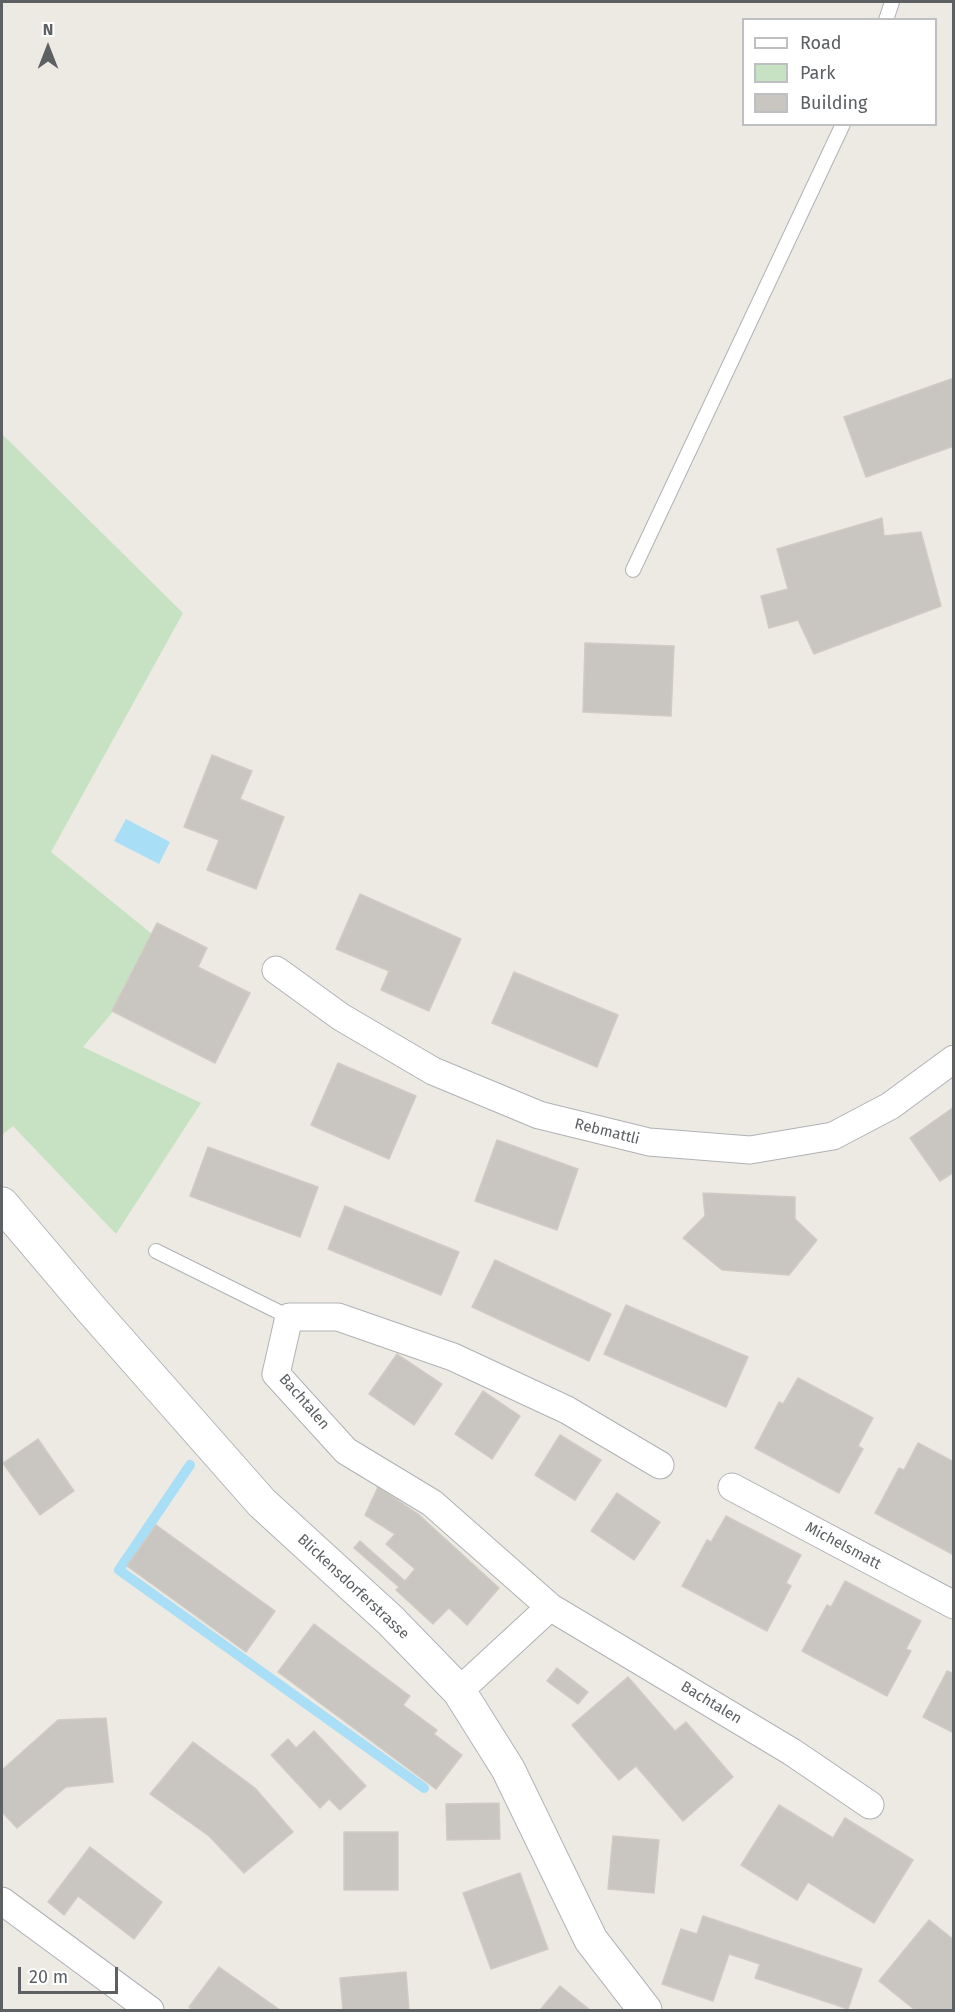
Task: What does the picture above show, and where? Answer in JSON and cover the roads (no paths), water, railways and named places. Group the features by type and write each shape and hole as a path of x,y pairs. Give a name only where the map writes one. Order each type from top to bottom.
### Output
{"street":[{"name":"Rebmattli","path":"276,970 341,1017 433,1071 539,1115 649,1142 750,1150 833,1137 890,1106 954,1059"},
{"name":"Blickensdorferstrasse","path":"2,1204 262,1503 390,1620 459,1691 508,1768 591,1940 645,2010"},
{"path":"289,1317 338,1317 453,1357 567,1410 660,1465"},
{"name":"Bachtalen","path":"289,1317 276,1374 346,1451 432,1503 550,1607 792,1752 870,1805"},
{"name":"Michelsmatt","path":"732,1487 954,1605"},
{"path":"459,1691 550,1607"},
{"path":"2,1901 150,2010"}],"lane":[{"path":"887,18 892,2"},
{"path":"633,570 842,126"},
{"path":"156,1251 289,1317"}],"water":[{"path":"126,819 170,842 159,864 114,841"}],"waterway":[{"path":"190,1465 119,1570 424,1788"}]}
